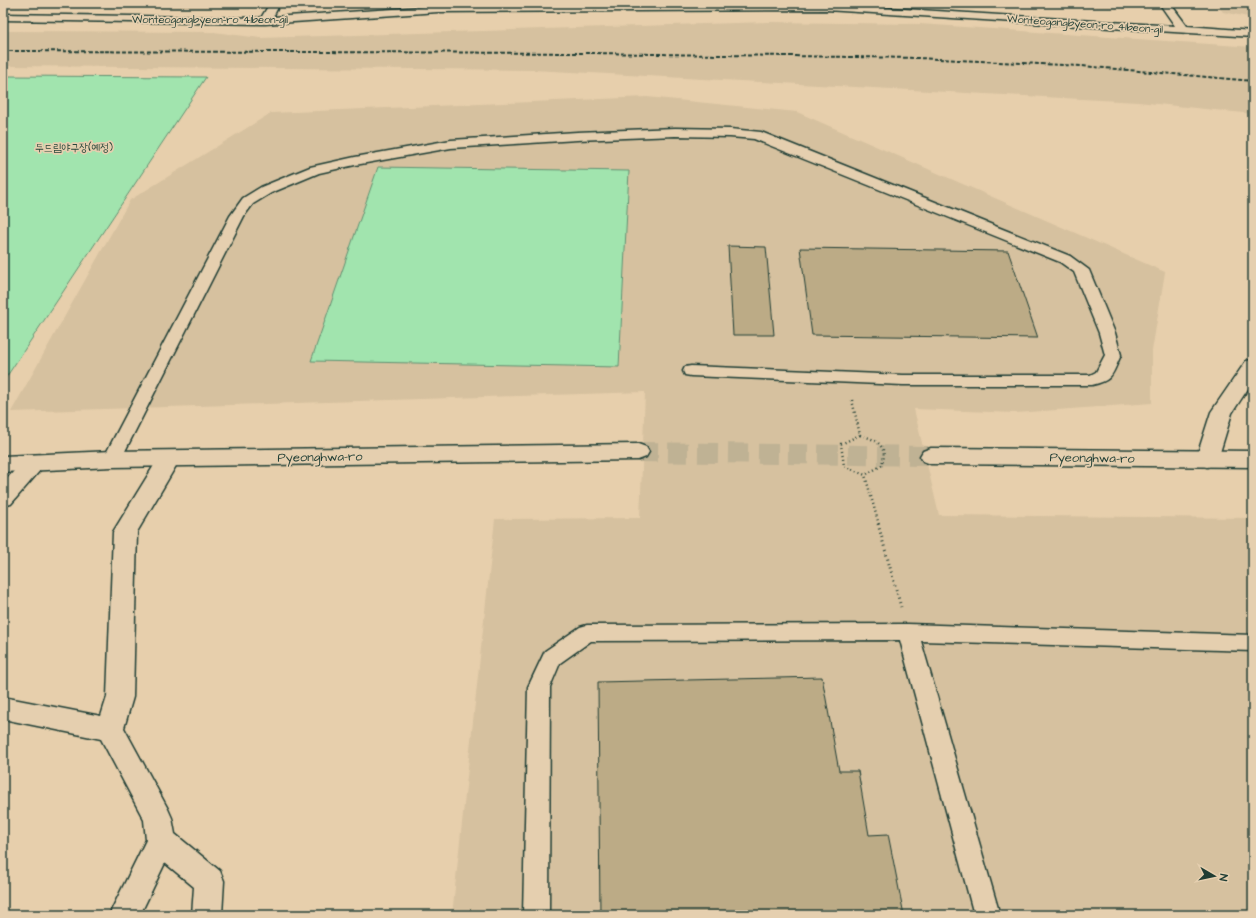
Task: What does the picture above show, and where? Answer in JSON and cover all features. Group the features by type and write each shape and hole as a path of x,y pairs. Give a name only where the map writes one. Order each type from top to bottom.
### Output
{"main road":[{"path":"1207,459 1222,412 1253,366"},
{"name":"Pyeonghwa-ro","path":"3,464 112,459 638,452"},
{"name":"Pyeonghwa-ro","path":"931,456 1253,459"},
{"path":"124,915 161,841 158,818 110,729 120,697 125,532 169,459"},
{"path":"3,498 34,463"},
{"path":"3,708 110,729"},
{"path":"161,841 210,881 207,915"}],"lane":[{"path":"266,21 275,3"},
{"path":"1164,3 1184,30"},
{"name":"Wonteogangbyeon-ro 41beon-gil","path":"3,17 266,21 438,9 550,6 825,5 1253,34"},
{"path":"112,459 237,216 248,201 266,190 315,170 355,161 451,144 577,136 675,132 756,135 1065,259 1082,270 1107,333 1113,355 1103,376 1092,380 903,380 691,371"},
{"path":"536,915 539,687 552,656 587,633 908,632 1253,643"},
{"path":"908,632 987,915"}],"path":[{"path":"847,378 860,435"},
{"path":"860,435 873,438 882,444 884,452 883,463 879,468 865,475 844,466 841,448 841,444 860,435"},
{"path":"865,475 908,632"}],"shaded area":[{"path":"3,3 504,3 316,9 3,7"},
{"path":"989,3 1124,3 1128,9"},
{"path":"1215,3 1253,3 1253,18 1223,12"},
{"path":"768,22 920,24 1253,47 1253,114 1138,102 533,70 3,66 3,31 214,32 260,38"},
{"path":"647,97 797,112 1165,272 1152,351 1152,403 1016,413 914,409 939,515 1253,518 1253,915 452,915 495,519 640,518 645,392 11,412 130,200 271,113"}],"green space":[{"name":"두드림야구장(예정)","path":"3,76 206,77 3,382"},
{"path":"378,167 629,171 619,367 311,361"}],"building":[{"path":"728,246 766,247 774,335 733,335"},
{"path":"800,248 1008,251 1038,338 812,335"},
{"path":"822,677 839,771 858,771 869,835 888,834 904,915 600,915 598,682"}],"tunnel":[{"path":"638,452 931,456"}],"railway":[{"path":"3,51 591,53 918,58 1082,66 1253,81"}]}
